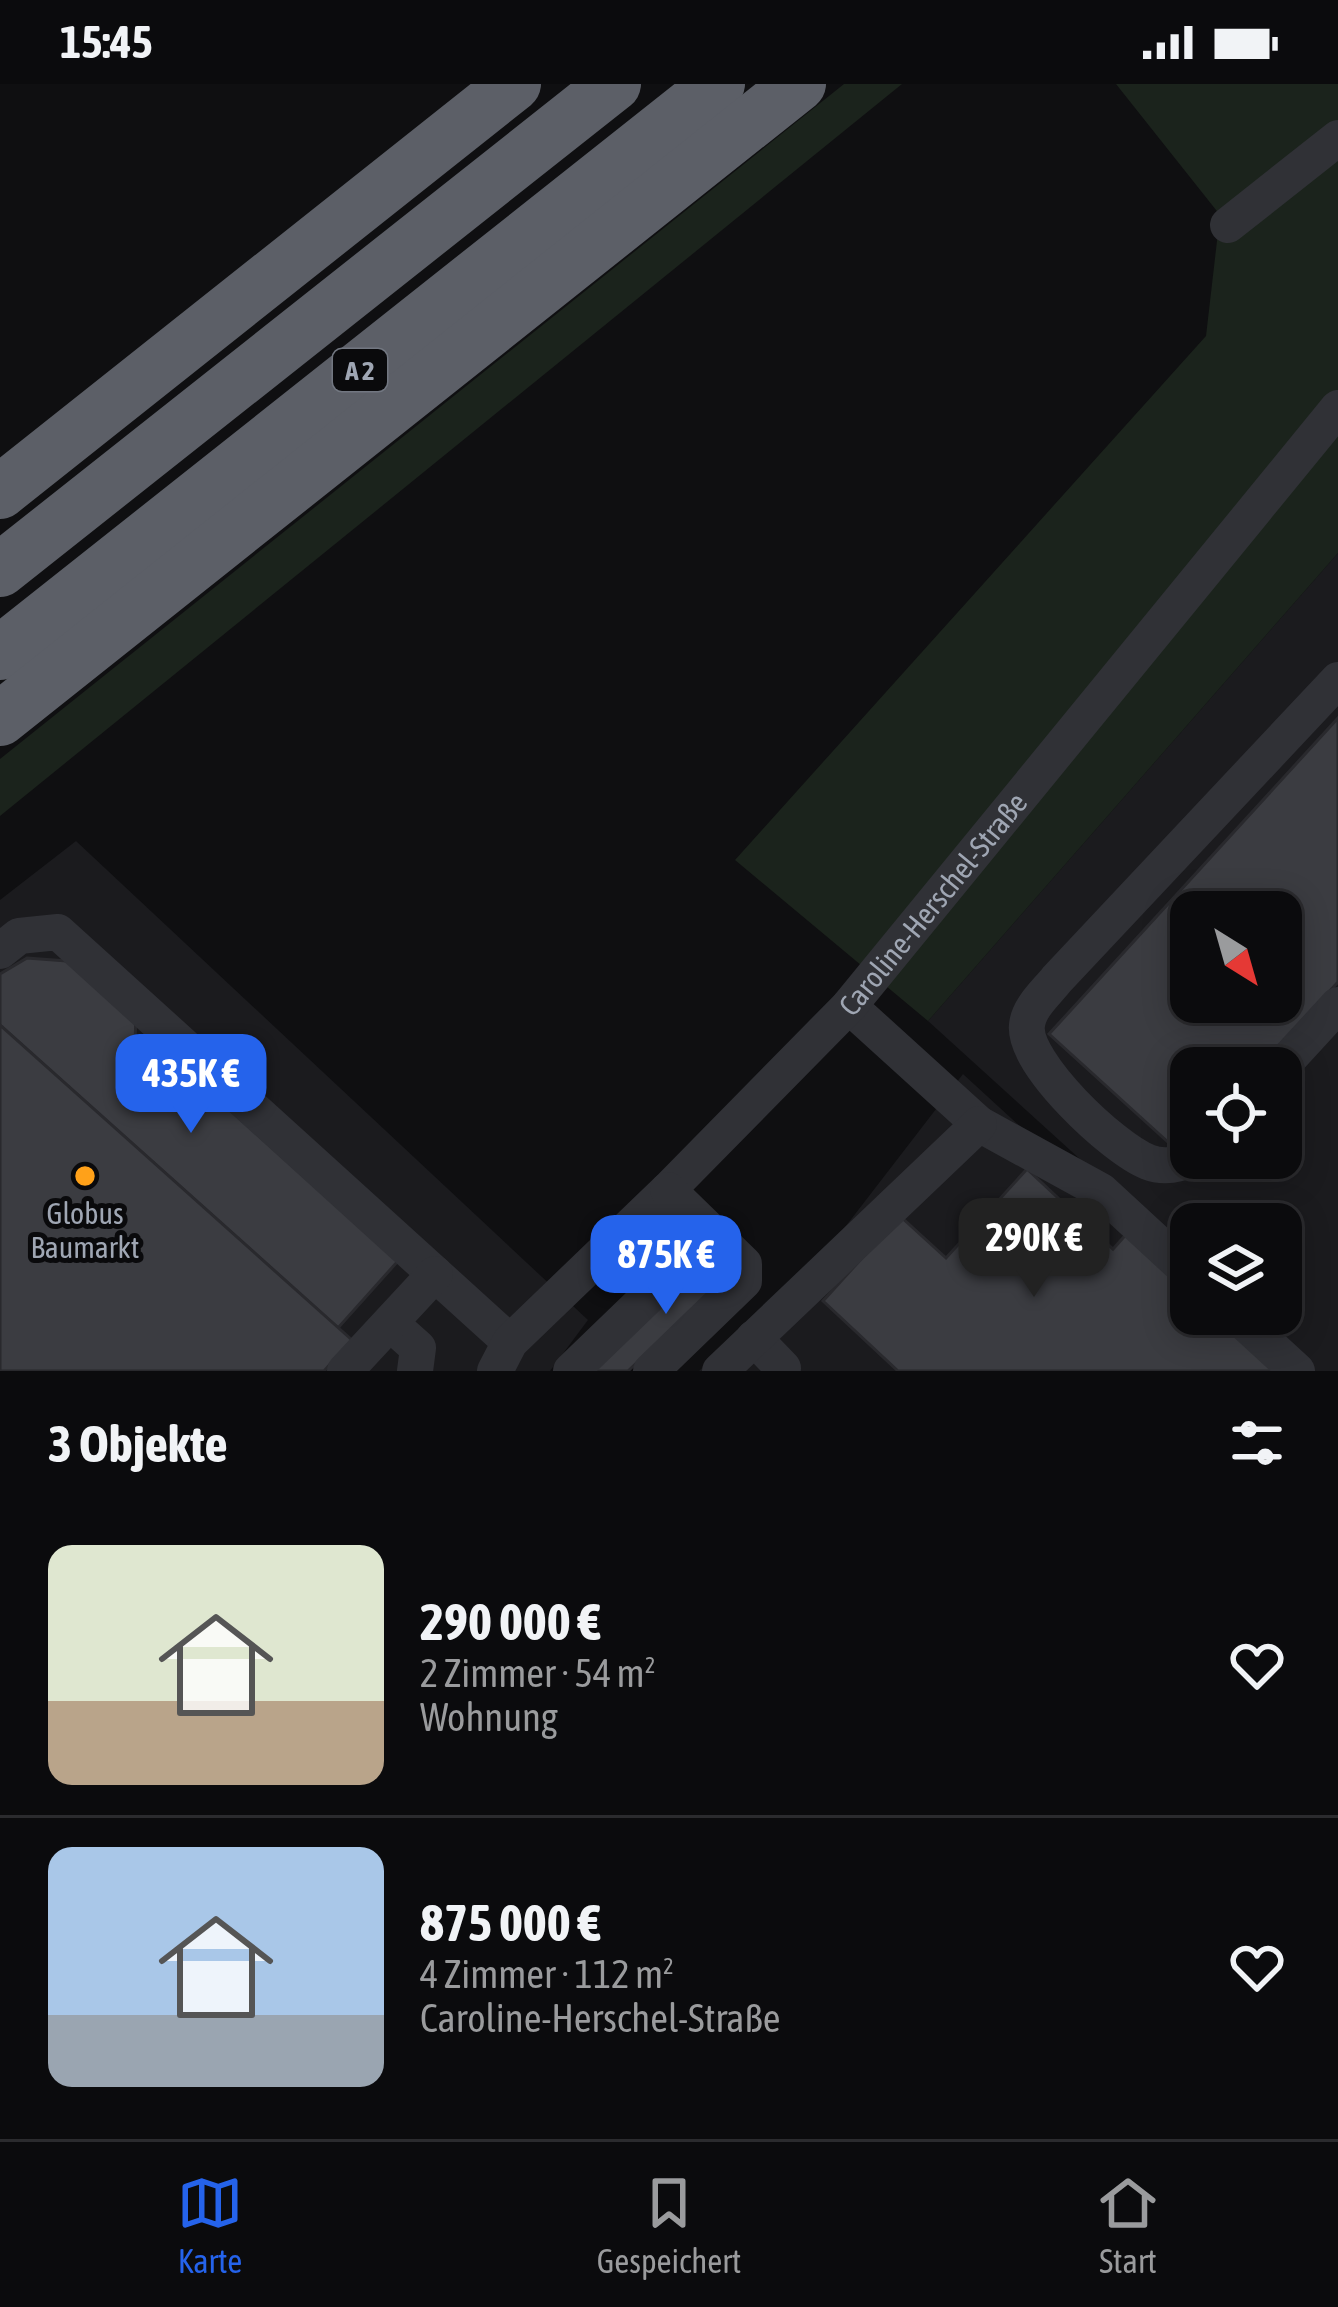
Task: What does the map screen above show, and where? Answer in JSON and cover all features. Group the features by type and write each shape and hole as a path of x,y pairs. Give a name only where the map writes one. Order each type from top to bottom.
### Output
{"highway":[{"path":"0,492 514,84"},
{"name":"A 2","path":"0,570 614,84"},
{"name":"A 2","path":"0,653 718,84"},
{"path":"0,718 799,84"}],"street":[{"path":"1228,225 1338,138"},
{"name":"Caroline-Herschel-Straße","path":"502,1356 849,1006 1338,408"},
{"path":"1170,1166 1149,1162 1119,1145 1045,1072 1027,1043 1027,1022 1035,1004 1057,979 1338,680"},
{"path":"0,952 19,936 58,932 435,1274 502,1356"},
{"path":"1299,1047 1338,1005"},
{"path":"849,1006 979,1124 1101,1191 1170,1255"},
{"path":"720,1371 979,1124"},
{"path":"651,1371 744,1281 744,1264 668,1190"},
{"path":"571,1371 712,1234"},
{"path":"345,1371 435,1274"},
{"path":"390,1323 418,1348 415,1371"},
{"path":"1258,1335 1297,1371"},
{"path":"754,1338 783,1368"}],"shaded area":[{"path":"844,84 902,84 0,816 0,759"},
{"path":"1116,84 1338,84 1338,553 928,1021 735,860 1206,336 1220,215"},
{"path":"1338,553 1338,1371 1314,1371 1274,1335 1302,1335 1302,1203 1170,1203 1170,1241 928,1021"},
{"path":"76,841 588,1320 550,1371 0,1371 0,900"},
{"path":"963,1074 1170,1264 1170,1335 1226,1335 1287,1371 699,1371 822,1257"}],"building":[{"path":"1338,718 1338,982 1302,1021 1302,891 1180,891"},
{"path":"1170,902 1170,1023 1300,1023 1278,1047 1170,1047 1170,1144 1049,1034"},
{"path":"27,958 67,961 136,1014 135,1045 188,1072 398,1261 338,1328 0,1025 0,974"},
{"name":"Globus Baumarkt","path":"0,1025 352,1340 324,1371 0,1371"},
{"path":"1027,1169 1113,1249 1131,1229 1170,1265 1170,1335 1247,1335 1287,1371 898,1371 823,1301 900,1216 946,1258"},
{"path":"712,1256 730,1274 628,1371 593,1371"}],"place":[{"name":"Globus Baumarkt","path":"85,1176"}]}
